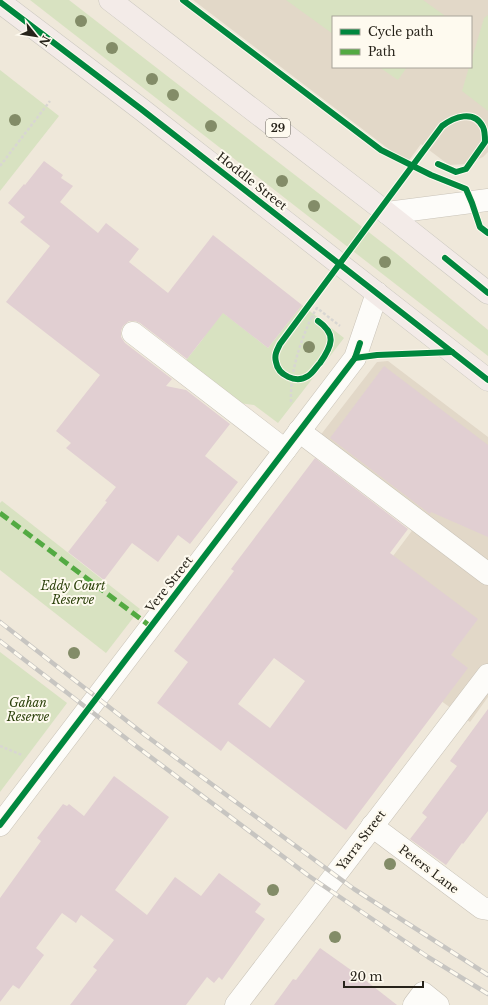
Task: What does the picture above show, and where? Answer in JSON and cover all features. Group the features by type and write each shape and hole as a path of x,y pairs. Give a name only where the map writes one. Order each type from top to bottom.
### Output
{"highway":[{"name":"29","path":"110,0 387,212 488,293"},
{"name":"Hoddle Street","path":"0,2 141,108 488,380"}],"street":[{"path":"387,212 488,200"},
{"name":"Vere Street","path":"0,825 355,358 377,293"},
{"path":"133,333 285,450"},
{"path":"299,431 488,574"},
{"name":"Yarra Street","path":"236,1005 488,675"},
{"name":"Peters Lane","path":"372,826 482,908 488,909"},
{"path":"414,1005 423,993 438,1005"}],"path":[{"path":"0,166 50,101"},
{"path":"293,407 291,403 290,391 299,344 317,308"},
{"path":"312,316 318,321"},
{"path":"0,746 25,757"}],"shaded area":[{"path":"193,0 488,0 488,152 483,157 467,164 449,165 421,144 407,163"},
{"path":"388,361 488,437 488,697 470,722 340,627 420,520 316,441 377,362"}],"green space":[{"path":"30,0 69,0 397,254 488,330 488,356"},
{"path":"286,0 423,0 444,15 332,16 332,33"},
{"path":"488,15 488,111 462,91 469,68 472,68 472,59 484,18"},
{"path":"380,68 406,68 398,80"},
{"path":"0,70 59,116 0,191"},
{"path":"302,305 344,338 278,423 254,405 231,402 183,364 202,340 221,311 268,348"},
{"name":"Eddy Court Reserve","path":"2,501 140,609 106,653 0,570 0,503"},
{"name":"Gahan Reserve","path":"0,652 67,703 0,792"}],"building":[{"path":"44,161 63,175 61,178 73,186 60,202 98,233 106,223 139,249 129,262 168,293 213,235 302,305 268,348 223,313 187,359 140,323 129,321 123,326 121,337 125,343 172,379 166,386 186,390 230,424 205,456 238,482 190,544 178,535 158,562 132,543 104,580 68,552 107,502 105,501 116,487 66,448 71,443 56,431 100,375 6,302 50,246 20,222 25,217 8,203"},
{"path":"384,366 488,445 488,537 431,512 430,514 330,438"},
{"path":"315,458 408,529 390,553 478,619 451,655 468,668 346,830 228,741 221,751 157,703 188,662 174,651 234,571 231,569","holes":["274,658 305,681 270,728 238,704"]},
{"path":"488,709 488,811 446,865 410,839 427,817 422,813 457,766 450,761"},
{"path":"114,776 169,817 115,890 147,915 175,877 201,896 219,873 261,904 255,912 265,919 222,980 219,977 214,983 207,977 186,1005 70,1005 97,970 93,967 114,940 81,915 76,923 62,913 36,948 44,955 19,989 13,985 0,1002 0,898 41,841 37,838 63,804 67,806 69,804 84,816"},
{"path":"320,948 397,1005 274,1005 293,979 296,980"}],"railway":[{"path":"0,622 145,735 354,889 488,975"},
{"path":"0,641 136,746 309,876 428,957 488,994"}],"marked path":[{"path":"0,513 150,626"}],"cycle path":[{"path":"183,0 381,150 431,175 466,189 480,227 488,233"},
{"path":"0,2 141,109 488,380"},
{"path":"318,321 328,331 331,340 330,346 320,363 308,376 298,379 288,377 277,367 275,359 280,344 442,126 452,120 464,116 469,116 479,121 484,129 485,142 466,169 456,172 438,164"},
{"path":"445,258 488,293"},
{"path":"0,825 355,358 360,343"},
{"path":"355,358 377,355 452,352"}]}
